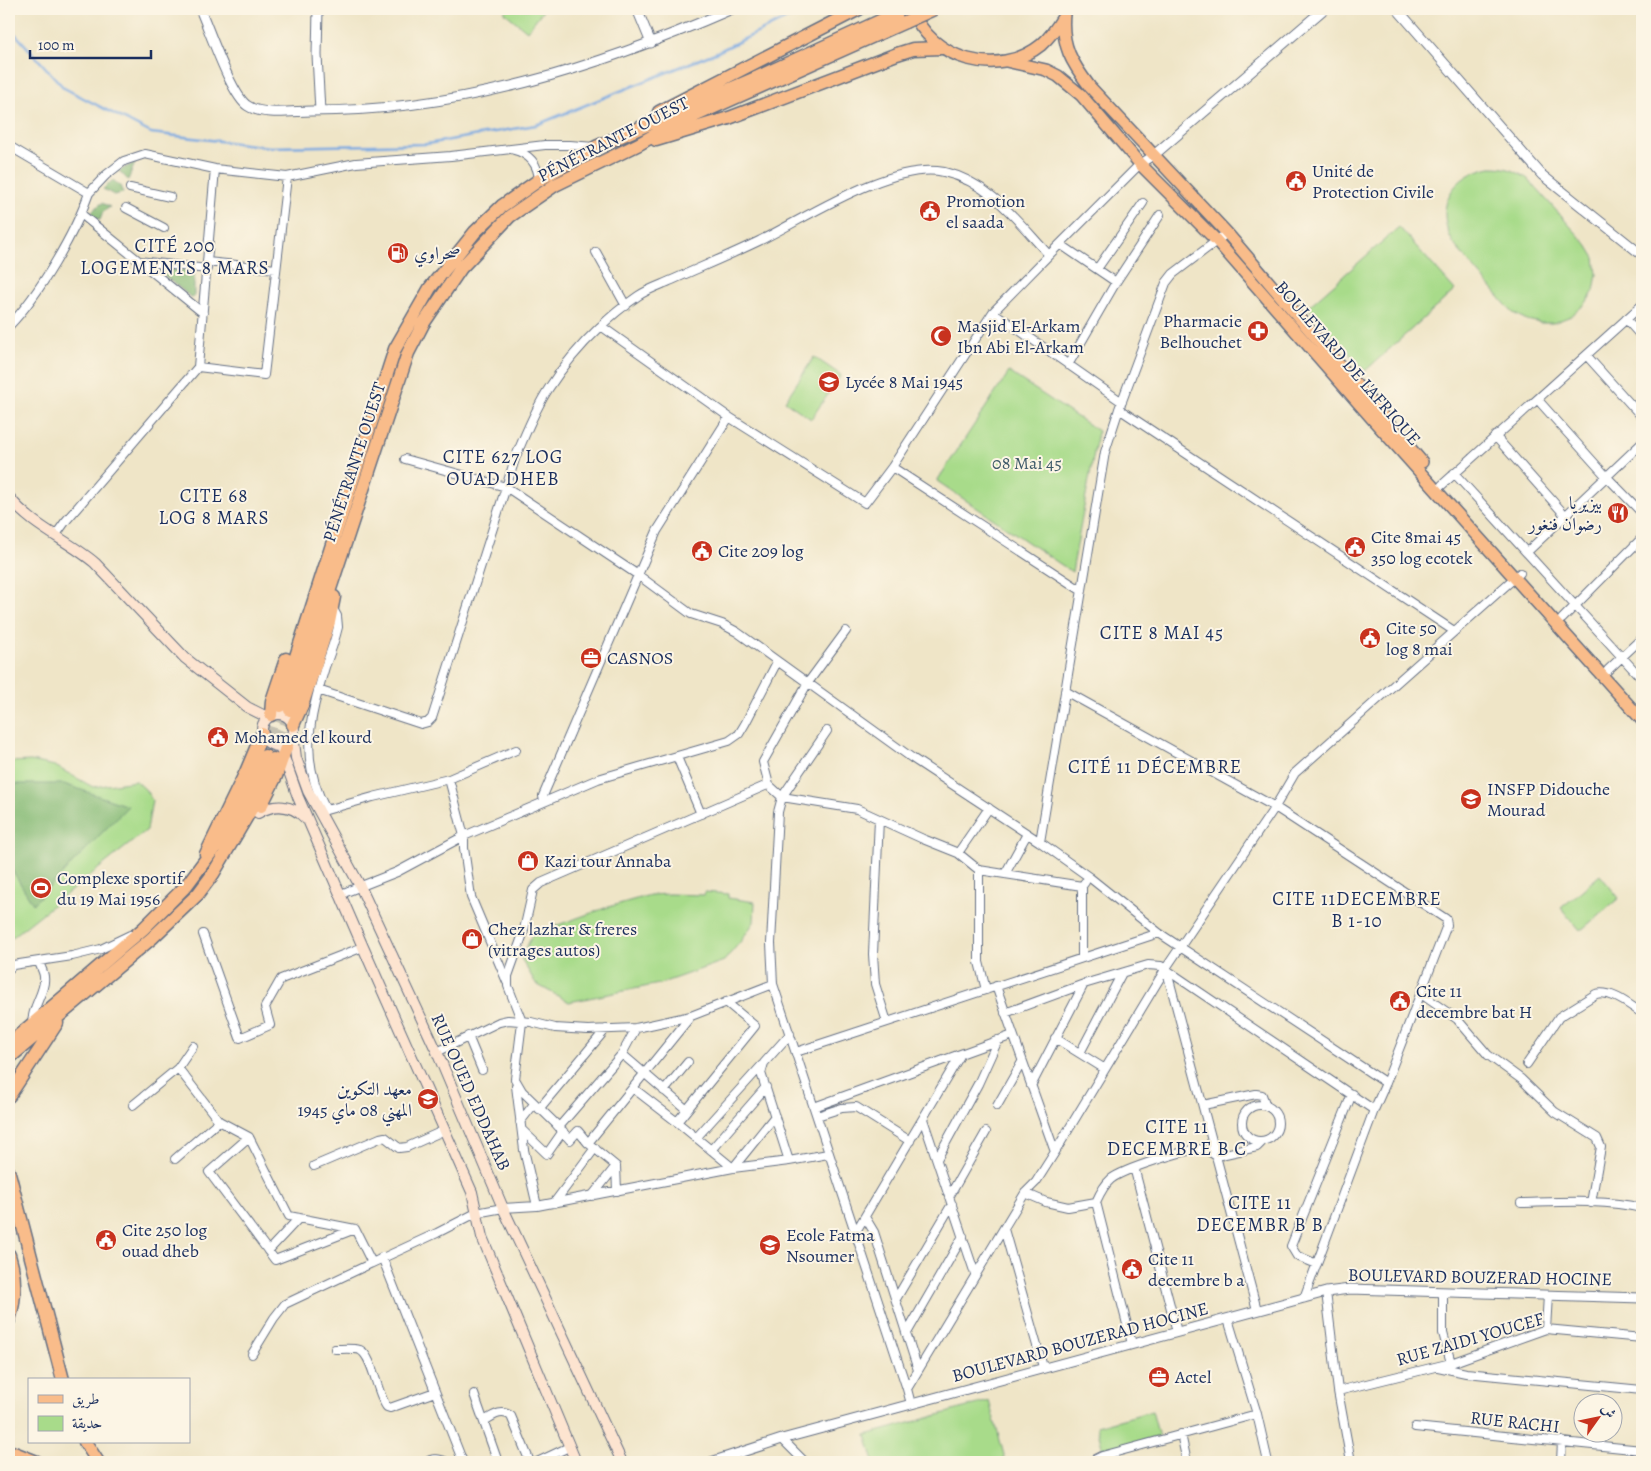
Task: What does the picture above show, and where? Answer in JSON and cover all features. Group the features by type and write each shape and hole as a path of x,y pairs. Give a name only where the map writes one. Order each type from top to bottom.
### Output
{"highway":[{"path":"632,132 658,112 859,9"},
{"name":"PÉNÉTRANTE OUEST","path":"331,567 395,349 430,288 476,232 502,206 540,180 596,147 906,13 934,9"},
{"name":"PÉNÉTRANTE OUEST","path":"277,712 408,353 441,295 461,268 510,216 555,184 906,13"},
{"path":"639,144 728,118 793,95 896,54 913,49 942,48"},
{"path":"9,1058 176,916 198,894 213,874 253,806 303,703 332,607 331,567"},
{"path":"204,865 208,847 239,787 262,732"},
{"path":"227,852 242,837 258,813 276,776 282,745"},
{"path":"11,1042 143,929 186,886 204,865 233,823 282,745"},
{"path":"9,1096 65,1012"},
{"path":"9,1173 62,1378"},
{"path":"9,1256 15,1285 13,1306 9,1320"},
{"path":"86,1444 98,1462"},
{"path":"9,1451 37,1462"}],"main road":[{"path":"906,13 915,16 927,34 942,48 972,61 989,63 1006,61 1024,55 1041,45 1054,31 1066,11"},
{"name":"BOULEVARD DE L'AFRIQUE","path":"1066,11 1063,26 1066,44 1074,66 1090,87 1226,233 1642,720"},
{"name":"BOULEVARD DE L'AFRIQUE","path":"1006,61 1046,70 1058,76 1081,95 1140,164 1216,240 1375,422 1518,575 1562,619 1642,710"},
{"path":"9,497 36,523 84,554 185,658 247,707 264,738 271,744 282,745"},
{"path":"247,707 284,715 282,745 310,824 472,1192 482,1237 576,1462"},
{"path":"262,732 264,721 277,712"},
{"name":"RUE OUED EDDAHAB","path":"282,745 299,767 308,791 322,811 360,886 436,1052 503,1208 622,1462"},
{"path":"258,813 274,806 291,808 298,811 310,824"}],"street":[{"path":"200,9 240,101 254,110 262,111 320,111 386,107 433,103 465,97 544,78 651,43 732,9"},
{"path":"318,9 317,55 320,111"},
{"path":"637,9 651,43"},
{"path":"601,326 730,417 865,503 892,467 993,312 1140,164 1154,155 1324,9"},
{"path":"1397,9 1542,175 1642,255"},
{"path":"10,323 44,279 82,214 89,193 106,174 124,161 145,154 216,169 287,177 356,163 570,145 596,147"},
{"path":"9,146 89,193"},
{"path":"510,149 523,152 533,161 540,180"},
{"path":"55,536 198,367 216,169"},
{"path":"318,690 421,724 430,720 433,716 516,456 531,422 549,388 566,364 601,326 639,295 760,241 853,193 888,179 922,172 941,172 960,176 980,186 1000,202 1049,255"},
{"path":"198,367 264,375 287,177"},
{"path":"130,188 170,197"},
{"path":"1097,269 1143,202"},
{"path":"126,208 164,228"},
{"path":"82,214 202,313"},
{"path":"1068,365 1116,282 1160,215"},
{"path":"1040,842 1105,452 1120,406 1166,283 1173,274 1226,233"},
{"path":"1060,244 1116,282"},
{"path":"596,252 626,306"},
{"path":"139,261 276,269"},
{"path":"1442,485 1642,305"},
{"path":"993,312 1068,365 1120,406 1454,631"},
{"path":"1626,319 1642,338"},
{"path":"1587,356 1642,417"},
{"path":"1538,400 1642,513"},
{"path":"544,802 543,796 657,531 730,417"},
{"path":"1495,436 1565,515"},
{"path":"1527,552 1642,443"},
{"path":"405,459 506,487 638,575 691,614 722,624 737,632 776,662 912,758 1089,876 1159,933 1386,1084"},
{"path":"892,467 1082,591"},
{"path":"1454,473 1576,605 1642,680"},
{"path":"1562,619 1642,538"},
{"path":"907,1388 1025,1193 1036,1182 1055,1152 1166,968 1275,807 1295,773 1518,575"},
{"path":"332,607 337,616 338,626 318,690 308,737 309,763 322,811 449,779 516,750"},
{"path":"846,631 807,684 763,762 769,786 782,797 857,809 923,840 958,853 979,870 1082,886"},
{"path":"1608,670 1642,638"},
{"path":"341,894 397,872 464,836 598,780 729,741 739,734 745,724 776,662"},
{"path":"1065,691 1275,807 1446,919 1447,925 1386,1084 1374,1110 1304,1298"},
{"path":"827,731 782,797 778,812 771,943 773,984 911,1404"},
{"path":"677,757 701,814"},
{"path":"449,779 464,836 471,897 522,1022 515,1079 524,1150 537,1206"},
{"path":"508,986 508,976 523,934 534,890 541,882 765,786 769,786"},
{"path":"958,853 989,808"},
{"path":"879,819 873,954 875,984 887,1022"},
{"path":"1005,874 1027,834"},
{"path":"979,870 979,962 986,990"},
{"path":"1082,957 1082,886 1089,876"},
{"path":"9,969 13,965 72,956 100,949 143,929"},
{"path":"796,1052 1159,933"},
{"path":"203,934 240,1038 270,1025 265,1007 281,979 363,947"},
{"path":"32,1023 33,1008 44,986 44,976 38,962"},
{"path":"1005,1013 1084,984 1148,965 1161,966 1374,1110"},
{"path":"1166,968 1257,1310"},
{"path":"1080,1053 1122,973"},
{"path":"436,1052 499,1022 508,1020 555,1028 636,1028 691,1016 773,984"},
{"path":"1031,1086 1084,984"},
{"path":"996,986 1055,1152"},
{"path":"1527,1064 1559,1017 1596,994 1609,993 1642,1013"},
{"path":"1421,994 1457,1019 1488,1055 1521,1079 1555,1112 1597,1138 1601,1147 1592,1203"},
{"path":"677,1122 756,1026 726,1002"},
{"path":"554,1203 632,1088 691,1016"},
{"path":"521,1126 547,1154 561,1129 622,1054 636,1028"},
{"path":"521,1126 606,1029"},
{"path":"696,1138 790,1034"},
{"path":"814,1107 1012,1035"},
{"path":"468,1036 482,1070"},
{"path":"1055,1038 1106,1069"},
{"path":"937,1159 978,1084 998,1040"},
{"path":"132,1105 178,1068 193,1046"},
{"path":"622,1054 687,1110"},
{"path":"855,1233 961,1054"},
{"path":"664,1091 688,1062"},
{"path":"998,1106 1022,1062"},
{"path":"764,1063 761,1074 789,1161"},
{"path":"178,1068 219,1121 249,1137 289,1216 355,1228"},
{"path":"515,1079 522,1092 570,1140 578,1131 616,1166 617,1191"},
{"path":"711,1150 766,1087"},
{"path":"632,1088 733,1168"},
{"path":"1132,1344 1096,1202 1101,1191 1110,1180 1139,1165 1196,1150 1209,1151 1216,1156 1257,1147 1263,1141 1272,1137 1278,1129 1276,1115 1266,1106 1262,1095 1256,1094 1203,1106"},
{"path":"1317,1264 1297,1256 1291,1246 1352,1094"},
{"path":"1263,1141 1257,1141 1247,1135 1244,1130 1243,1119 1249,1109 1254,1106 1266,1106"},
{"path":"817,1116 842,1108 856,1107 910,1141"},
{"path":"733,1168 775,1116"},
{"path":"923,1119 976,1274"},
{"path":"175,1159 219,1121"},
{"path":"314,1166 380,1138 385,1137 400,1148 407,1147 445,1130"},
{"path":"896,1299 951,1201 986,1132"},
{"path":"249,1137 209,1172 275,1260 355,1228"},
{"path":"252,1354 280,1308 285,1304 382,1257 437,1234 476,1213 503,1208 537,1206 733,1168 828,1154"},
{"path":"592,1196 616,1166"},
{"path":"1136,1168 1135,1171 1177,1332"},
{"path":"1025,1193 1046,1202 1068,1207 1096,1202"},
{"path":"1521,1203 1592,1203 1642,1208"},
{"path":"864,1217 874,1232 918,1370"},
{"path":"268,1251 300,1218"},
{"path":"355,1228 372,1263"},
{"path":"1004,1229 1043,1367"},
{"path":"907,1333 963,1236"},
{"path":"382,1257 463,1462"},
{"name":"BOULEVARD BOUZERAD HOCINE","path":"711,1462 782,1439 1326,1292 1350,1289 1642,1298"},
{"path":"1326,1292 1338,1391 1351,1462"},
{"path":"1443,1292 1443,1333 1451,1363"},
{"path":"1546,1329 1548,1295"},
{"path":"1228,1319 1257,1414 1268,1462"},
{"name":"RUE ZAIDI YOUCEF","path":"1338,1391 1451,1363 1546,1329 1642,1338"},
{"path":"336,1349 358,1350 363,1353 368,1360 387,1407 435,1392"},
{"path":"1435,1367 1466,1373 1642,1390"},
{"path":"474,1394 498,1462"},
{"path":"484,1422 498,1413 506,1412 511,1416 530,1462"},
{"path":"1090,1462 1181,1434 1257,1414"},
{"name":"RUE RACHI","path":"1414,1427 1642,1450"},
{"path":"1181,1434 1187,1462"},
{"path":"782,1439 804,1462"},
{"path":"1560,1462 1562,1441"},
{"path":"537,1462 569,1447"},
{"path":"427,1462 438,1459 447,1462"}],"green space":[{"path":"507,9 544,9 527,31 504,12"},
{"path":"135,163 128,180 119,171"},
{"path":"1491,167 1510,170 1528,179 1587,245 1595,258 1597,274 1594,291 1586,303 1571,316 1553,323 1540,323 1527,320 1513,313 1456,247 1449,234 1445,220 1445,208 1455,186 1476,171"},
{"path":"113,180 120,186 123,193 114,195 103,189"},
{"path":"102,203 110,207 103,212 100,220 92,216 93,210"},
{"path":"1399,227 1455,290 1365,371 1308,307"},
{"path":"155,268 194,271 194,297 192,298"},
{"path":"814,357 841,375 811,419 785,401"},
{"name":"08 Mai 45","path":"1009,372 1098,431 1072,572 937,481"},
{"name":"Complexe sportif du 19 Mai 1956","path":"31,761 55,766 93,787 136,781 145,789 152,800 147,830 9,940 9,762"},
{"path":"9,784 64,784 128,806 33,904 9,865"},
{"path":"1600,875 1619,898 1580,931 1561,908"},
{"path":"705,892 728,894 728,898 755,902 754,922 724,961 659,984 569,1002 536,984 521,958 533,934 605,908 650,895 704,895"},
{"path":"989,1401 1006,1462 874,1462 866,1435"},
{"path":"1152,1411 1159,1437 1103,1451 1097,1426"}],"waterway":[{"path":"9,27 64,88 151,133 270,147 427,144 536,125 715,53 807,9"}],"tunnel":[{"path":"265,756 280,706"},
{"path":"273,759 290,710"}],"place":[{"name":"Unité de Protection Civile","path":"1296,181"},
{"name":"Promotion el saada","path":"930,211"},
{"name":"صحراوي","path":"398,253"},
{"name":"Pharmacie Belhouchet","path":"1258,331"},
{"name":"Masjid El-Arkam Ibn Abi El-Arkam","path":"941,336"},
{"name":"Lycée 8 Mai 1945","path":"829,382"},
{"name":"بيزيريا رضوان فنغور","path":"1618,513"},
{"name":"Cite 8mai 45 350 log ecotek","path":"1355,547"},
{"name":"Cite 209 log","path":"702,551"},
{"name":"Cite 50 log 8 mai","path":"1370,638"},
{"name":"CASNOS","path":"591,658"},
{"name":"Mohamed el kourd","path":"218,737"},
{"name":"INSFP Didouche Mourad","path":"1471,799"},
{"name":"Kazi tour Annaba","path":"528,861"},
{"name":"Complexe sportif du 19 Mai 1956","path":"41,888"},
{"name":"Chez lazhar & freres (vitrages autos)","path":"472,939"},
{"name":"Cite 11 decembre bat H","path":"1400,1001"},
{"name":"معهد التكوين المهني 08 ماي 1945","path":"428,1099"},
{"name":"Cite 250 log ouad dheb","path":"106,1240"},
{"name":"Ecole Fatma Nsoumer","path":"770,1245"},
{"name":"Cite 11 decembre b a","path":"1132,1269"},
{"name":"Actel","path":"1159,1377"}],"district":[{"name":"CITÉ 200 LOGEMENTS 8 MARS","path":"175,256"},
{"name":"CITE 627 LOG OUAD DHEB","path":"503,467"},
{"name":"CITE 68 LOG 8 MARS","path":"214,506"},
{"name":"CITE 8 MAI 45","path":"1162,632"},
{"name":"CITÉ 11 DÉCEMBRE","path":"1155,766"},
{"name":"CITE 11DECEMBRE B 1-10","path":"1357,909"},
{"name":"CITE 11 DECEMBRE B C","path":"1177,1137"},
{"name":"CITE 11 DECEMBR B B","path":"1260,1213"}]}
